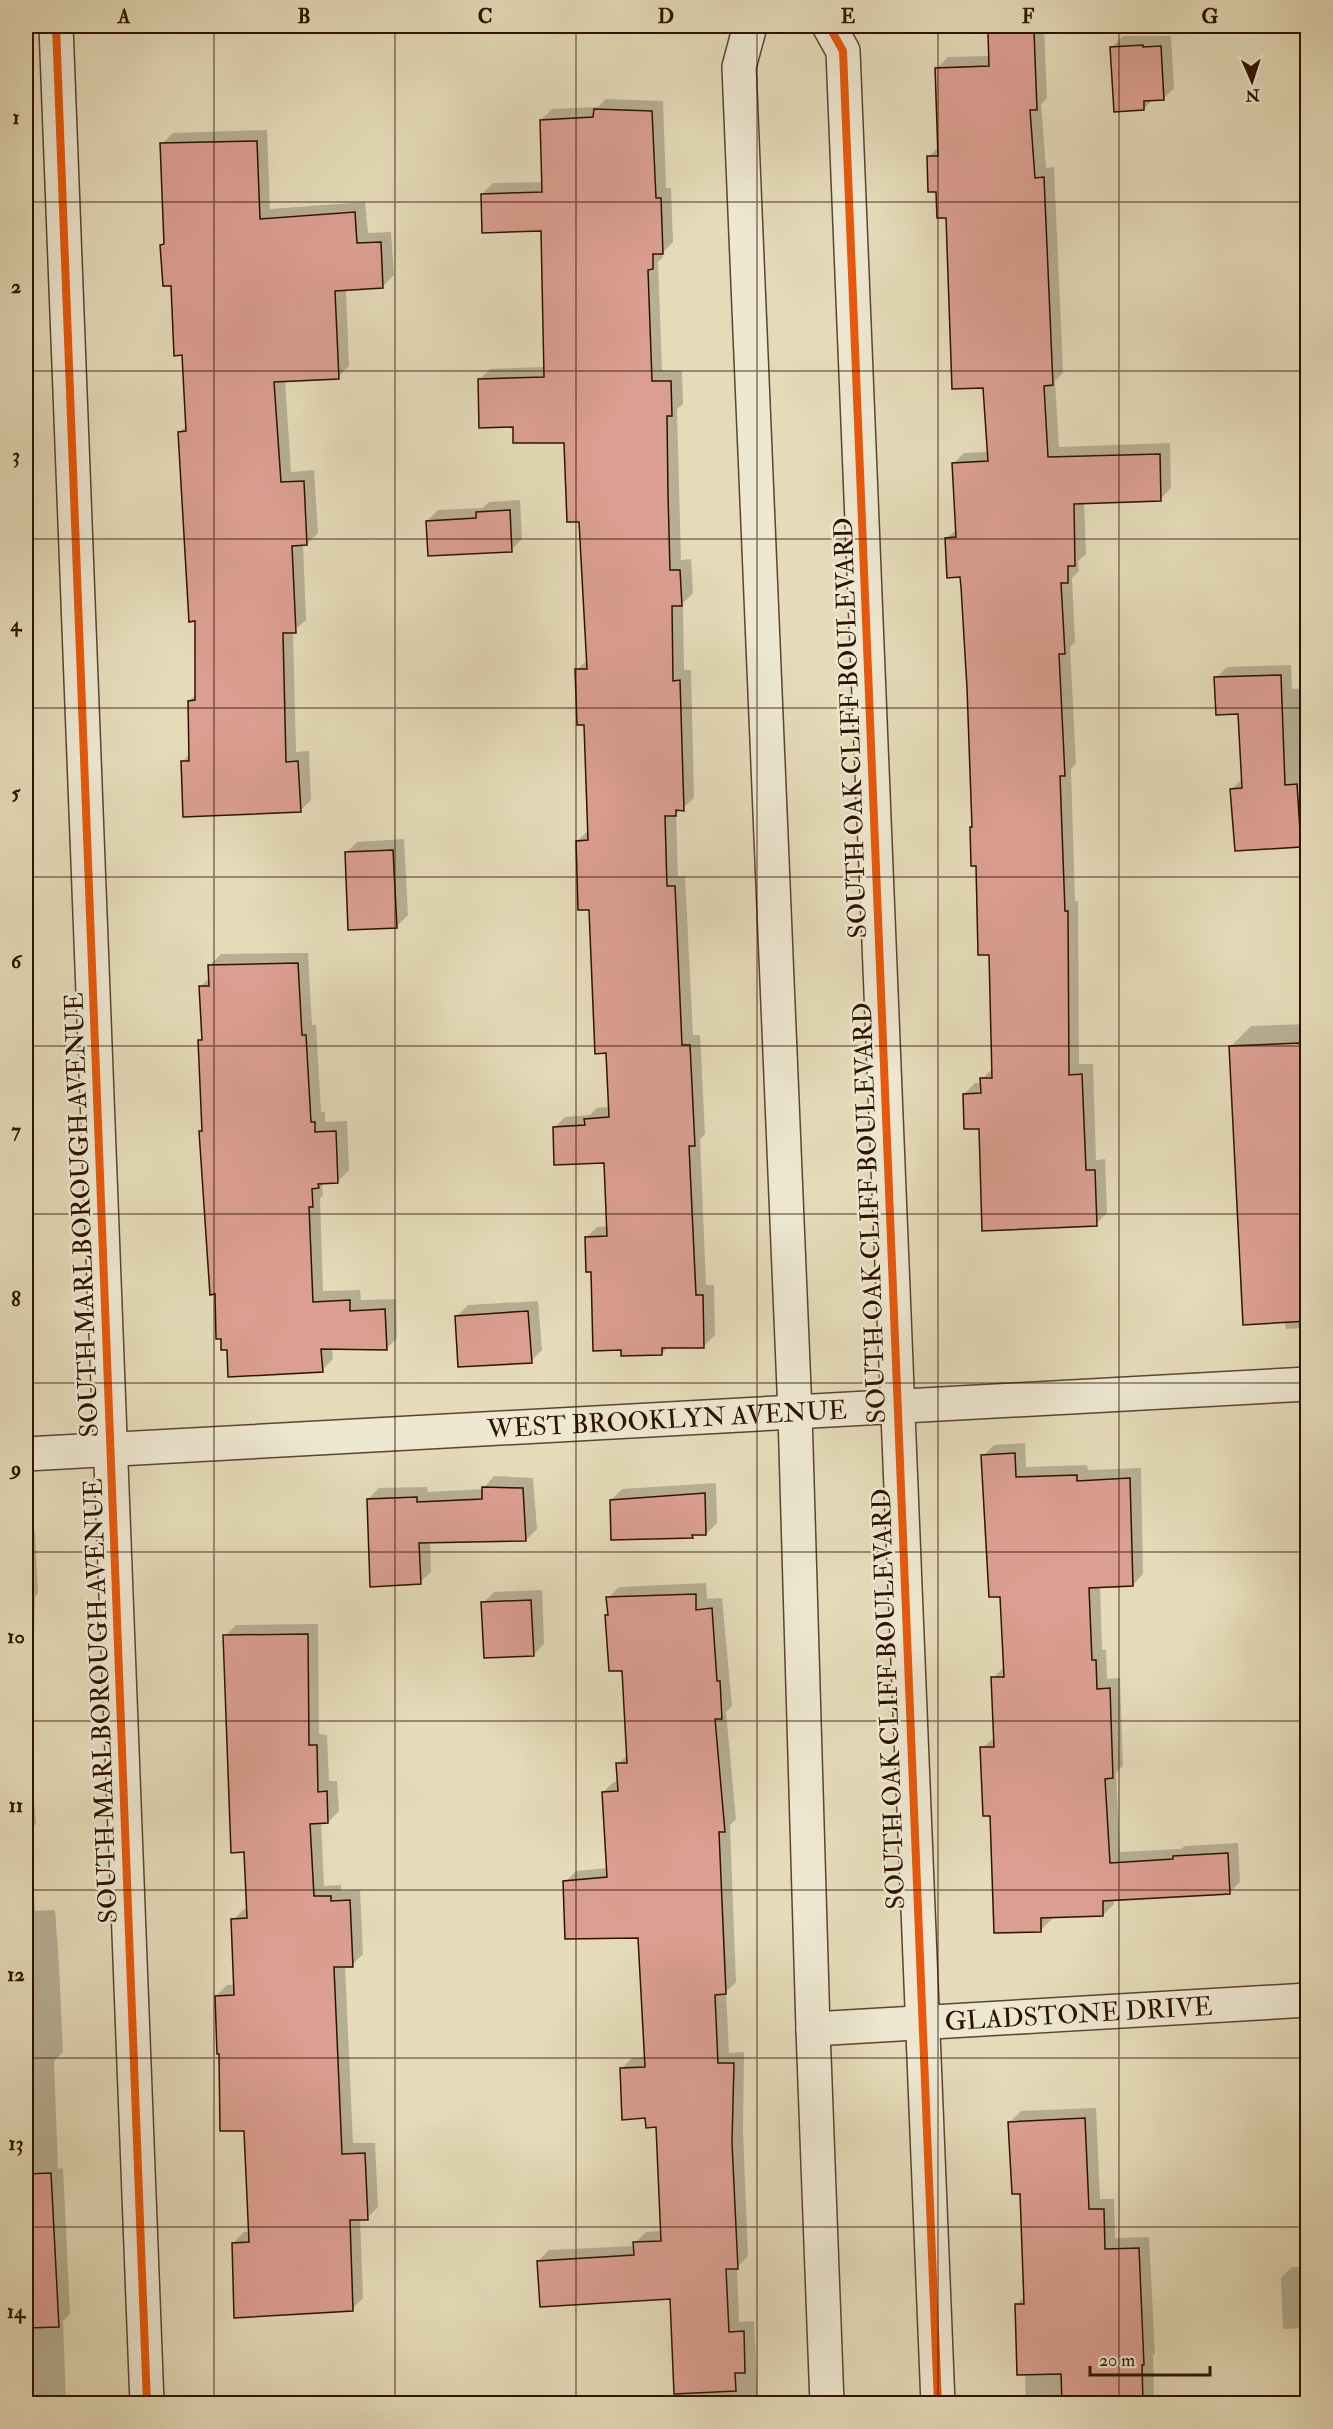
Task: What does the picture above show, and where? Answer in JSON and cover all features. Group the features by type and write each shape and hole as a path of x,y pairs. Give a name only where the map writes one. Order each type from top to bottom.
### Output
{"street":[{"name":"SOUTH MARLBOROUGH AVENUE","path":"56,26 147,2403"},
{"path":"750,26 739,67 795,1413 813,2029 828,2403"},
{"name":"SOUTH OAK CLIFF BOULEVARD","path":"828,26 843,51 844,63 938,2403"},
{"name":"WEST BROOKLYN AVENUE","path":"26,1454 1308,1384"},
{"name":"GLADSTONE DRIVE","path":"813,2029 1308,2001"}],"building":[{"path":"1034,31 1037,110 1030,110 1035,178 1044,177 1053,385 1044,386 1048,457 1160,454 1161,501 1074,504 1075,566 1068,566 1068,583 1061,583 1065,654 1059,654 1065,776 1060,776 1065,911 1068,911 1069,1075 1082,1074 1086,1170 1095,1170 1097,1226 982,1231 979,1129 964,1129 963,1094 981,1093 980,1078 992,1078 989,955 978,955 976,866 971,866 970,827 972,827 961,587 960,577 947,578 945,538 956,537 952,463 988,461 983,388 952,389 946,218 937,218 936,192 928,192 927,156 938,156 935,68 989,66 988,33"},
{"path":"1143,45 1143,47 1161,46 1164,100 1144,101 1144,110 1114,112 1110,47"},
{"path":"594,109 652,111 656,198 661,198 663,254 653,254 653,269 648,270 652,381 671,381 672,416 667,416 670,570 680,570 682,606 672,606 673,681 680,680 684,811 676,810 676,816 665,816 667,886 675,886 682,1045 690,1045 695,1146 689,1146 696,1295 703,1295 704,1348 662,1348 662,1355 621,1356 621,1350 593,1351 591,1272 586,1272 585,1237 607,1236 604,1163 554,1165 553,1127 585,1125 584,1119 609,1117 606,1053 595,1054 589,910 578,910 576,841 588,840 584,725 577,725 575,669 587,669 579,522 567,522 564,443 513,443 513,427 479,428 478,379 544,377 541,231 482,233 481,194 542,192 540,120 593,117"},
{"path":"257,141 260,219 355,212 357,243 381,242 383,288 335,291 339,379 274,382 281,482 304,481 307,545 292,546 296,633 283,633 286,762 298,761 301,812 183,817 181,761 189,761 188,701 195,700 195,621 189,622 178,432 186,431 182,355 174,356 171,286 163,286 160,245 164,244 160,143"},
{"path":"510,510 512,552 428,556 426,521 476,518 476,512"},
{"path":"1281,675 1285,785 1297,784 1301,847 1235,851 1230,789 1242,788 1238,714 1216,715 1214,677"},
{"path":"393,850 397,928 348,930 345,852"},
{"path":"298,963 302,1035 306,1035 311,1122 315,1122 315,1132 336,1131 338,1183 318,1184 319,1188 312,1189 313,1207 309,1207 313,1302 350,1300 350,1311 385,1309 387,1350 321,1349 323,1372 228,1377 227,1350 221,1350 221,1339 216,1339 215,1294 210,1295 199,1131 202,1131 198,1040 202,1040 199,986 209,986 208,965"},
{"path":"1300,1043 1300,1070 1308,1070 1308,1147 1305,1147 1308,1183 1308,1321 1243,1325 1229,1046"},
{"path":"528,1311 532,1363 458,1367 455,1316"},
{"path":"1015,1453 1016,1477 1077,1475 1077,1481 1130,1478 1133,1586 1089,1588 1092,1660 1096,1660 1097,1689 1110,1688 1113,1778 1105,1779 1110,1863 1228,1853 1230,1894 1103,1901 1103,1916 1041,1918 1041,1932 994,1933 990,1816 983,1816 980,1747 994,1747 991,1677 1004,1677 1000,1597 989,1597 981,1455"},
{"path":"482,1487 523,1488 526,1541 419,1543 421,1584 370,1587 367,1499 417,1497 417,1502 482,1499"},
{"path":"705,1493 706,1535 692,1535 693,1538 611,1540 610,1500"},
{"path":"696,1594 696,1610 712,1608 717,1681 720,1681 722,1719 715,1719 725,1832 719,1832 726,1994 715,1995 718,2063 734,2063 732,2143 738,2269 726,2269 729,2332 744,2331 745,2373 735,2373 736,2391 674,2394 670,2299 540,2307 537,2261 634,2255 633,2242 661,2241 656,2127 646,2128 645,2118 622,2120 620,2068 645,2067 638,1938 565,1939 563,1881 607,1877 602,1792 618,1791 616,1763 627,1763 622,1671 609,1671 606,1597"},
{"path":"531,1600 534,1656 484,1658 481,1602"},
{"path":"308,1634 309,1745 317,1745 318,1792 327,1791 328,1823 310,1824 314,1896 331,1896 331,1901 350,1900 353,1967 334,1967 342,2154 365,2153 368,2220 350,2220 353,2311 234,2318 232,2243 249,2242 244,2131 220,2131 219,2054 217,2054 215,1996 234,1995 231,1919 247,1918 244,1852 231,1853 223,1635"},
{"path":"1085,2118 1089,2209 1104,2209 1105,2249 1139,2248 1144,2365 1142,2365 1143,2403 1062,2403 1061,2374 1017,2375 1015,2304 1024,2304 1020,2194 1012,2194 1008,2122"},
{"path":"51,2173 59,2327 26,2328 26,2174"}],"cycle path":[{"path":"56,26 147,2404"},
{"path":"829,26 843,51 938,2404"}]}
